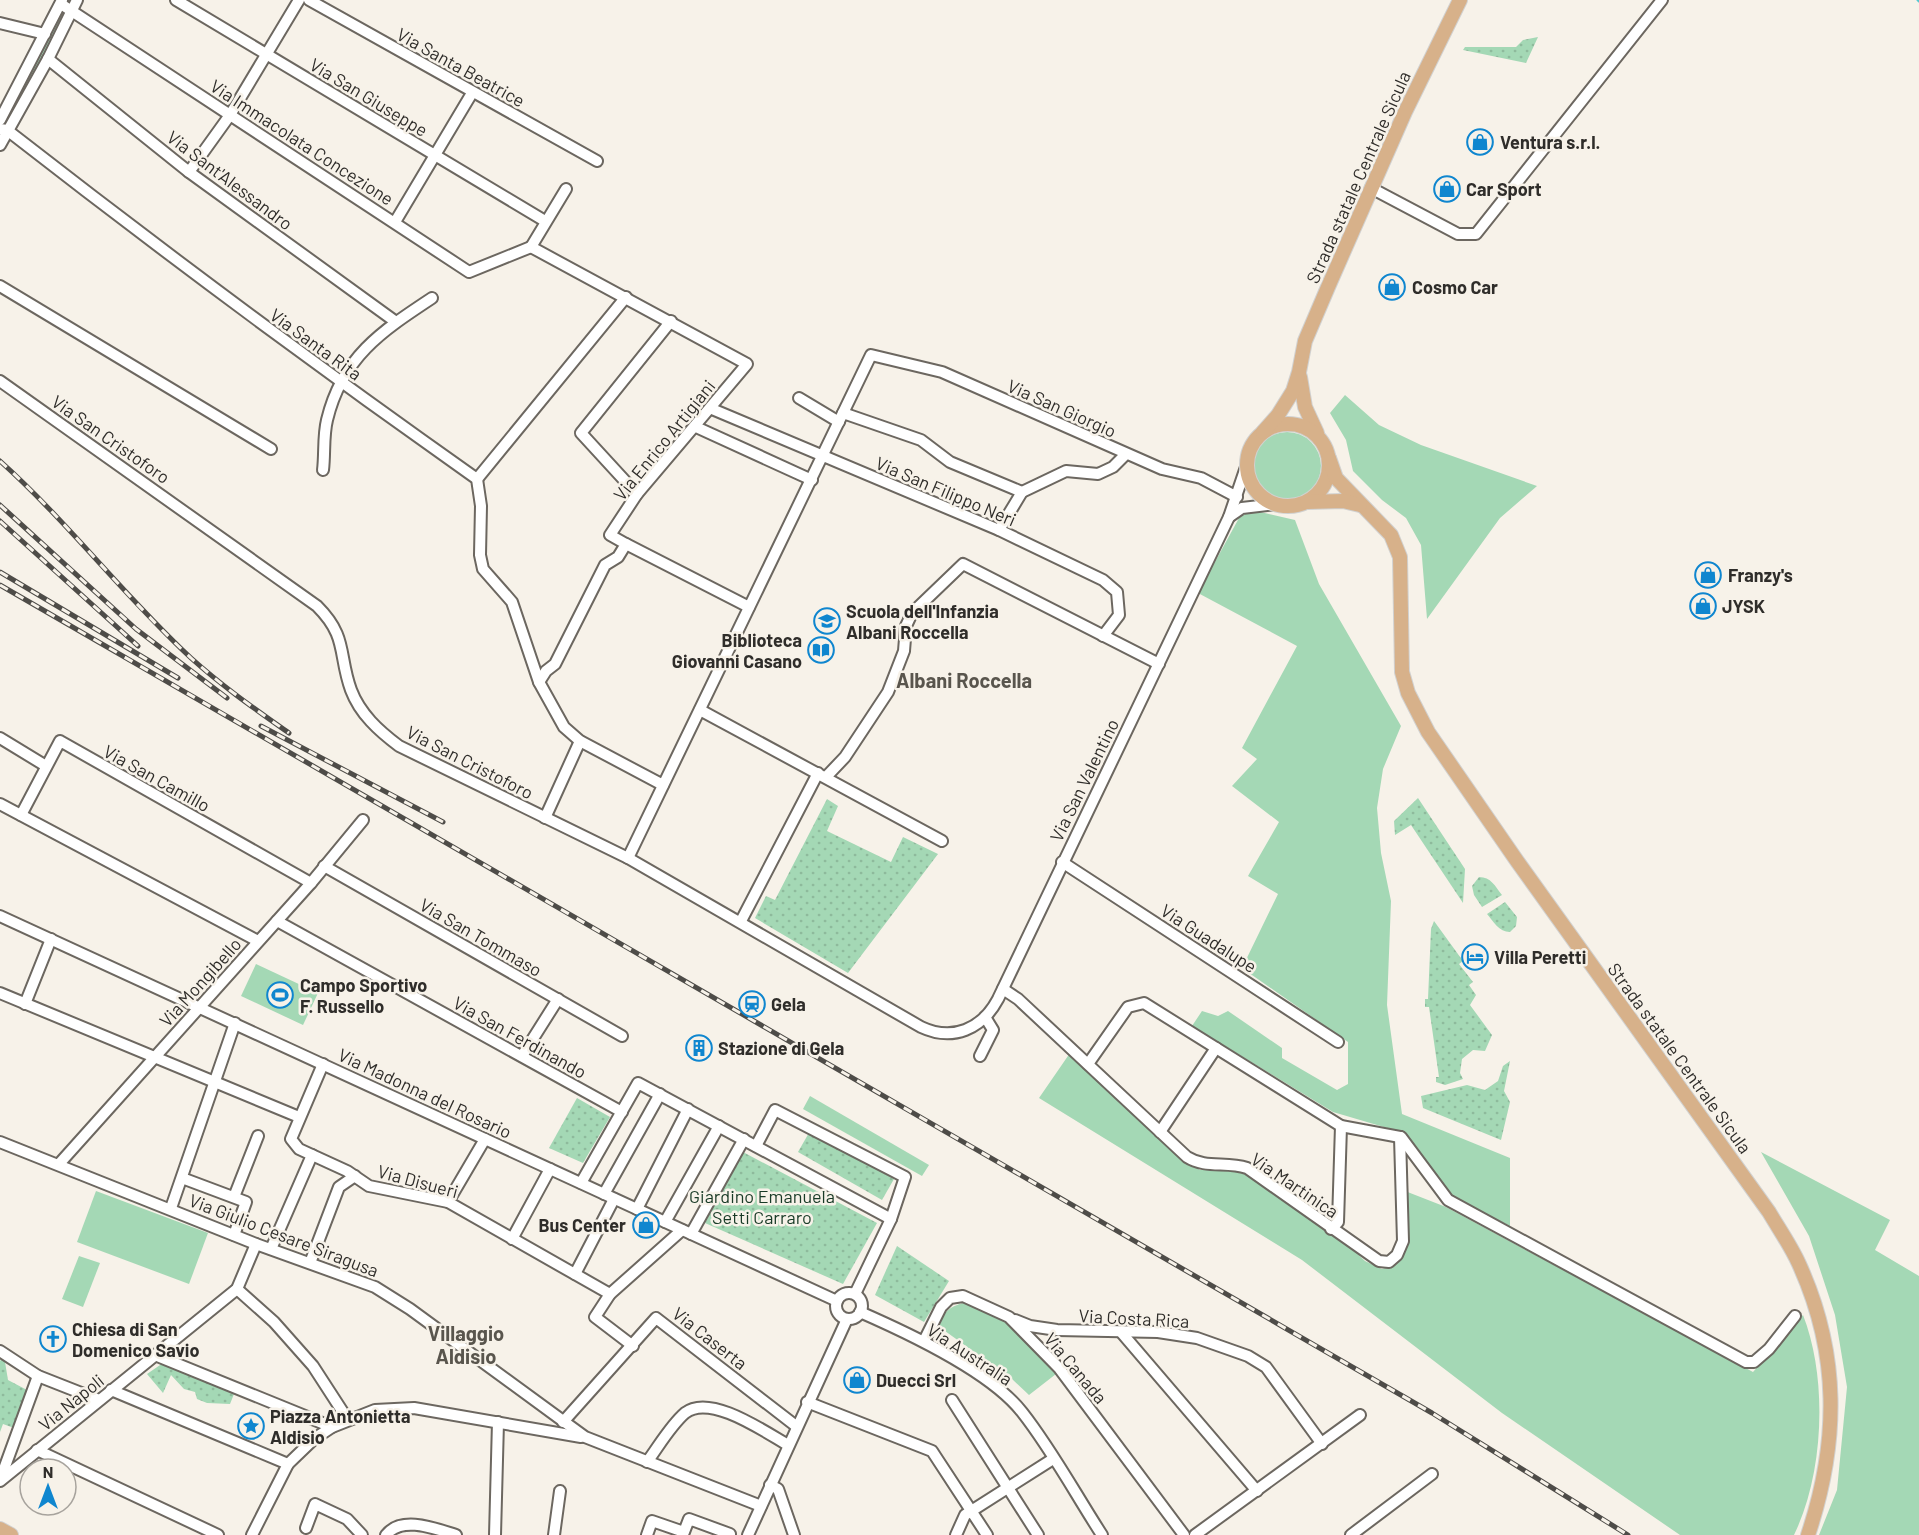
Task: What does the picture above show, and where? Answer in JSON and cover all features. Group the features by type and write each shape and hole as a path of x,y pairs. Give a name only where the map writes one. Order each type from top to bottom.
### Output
{"main road":[{"name":"Strada statale Centrale Sicula","path":"1263,432 1282,410 1299,372 1305,341 1371,188 1460,0"},
{"name":"Strada statale Centrale Sicula","path":"1299,372 1305,407 1318,436"},
{"path":"1297,424 1318,436 1329,458 1329,472 1325,484 1317,495 1296,506 1276,504 1264,498 1254,489 1248,477 1247,464 1249,452 1263,432 1279,425 1297,424"},
{"name":"Strada statale Centrale Sicula","path":"1329,458 1336,478 1391,535 1400,557 1402,672 1408,693 1428,732 1769,1212 1798,1263 1820,1319 1830,1368 1828,1460 1820,1497 1808,1535"},
{"path":"1305,502 1343,501 1360,505"},
{"path":"0,1529 11,1535"}],"street":[{"path":"0,145 3,129 48,59 77,0"},
{"name":"Via San Giuseppe","path":"176,0 545,221"},
{"path":"189,172 230,115 299,0"},
{"name":"Via Santa Beatrice","path":"309,0 597,161"},
{"path":"1371,188 1458,234 1476,234 1662,0"},
{"path":"0,120 62,2"},
{"name":"Via Immacolata Concezione","path":"62,2 469,272 531,247"},
{"path":"0,23 45,34"},
{"name":"Via Sant'Alessandro","path":"48,59 189,172 396,322"},
{"path":"395,222 472,93"},
{"name":"Via Santa Rita","path":"3,129 342,384 477,479"},
{"path":"566,189 531,247 671,321 581,433 637,494"},
{"path":"0,286 271,449"},
{"path":"626,297 477,479 481,506 480,555 483,569 512,602 520,632 539,682 564,727 580,741 663,785"},
{"path":"323,470 327,420 342,384 360,351 396,322 432,298"},
{"name":"Via Enrico Artigiani","path":"626,544 610,535 637,494 712,409 747,364 671,321"},
{"name":"Via San Giorgio","path":"841,417 871,355 942,372 1125,454 1161,469 1201,478 1238,497"},
{"name":"Via San Cristoforo","path":"0,381 317,606 332,622 340,637 354,697 366,717 399,746 628,858 928,1030 955,1033 972,1028 985,1017"},
{"path":"799,398 841,417 921,440 950,462 1022,492"},
{"name":"Via San Filippo Neri","path":"712,409 999,530 1103,580 1117,592 1119,615 1103,636"},
{"path":"628,858 841,417"},
{"path":"696,427 812,480"},
{"path":"999,530 1022,492 1066,471 1098,474 1113,467 1125,454"},
{"name":"Via San Valentino","path":"985,1017 1003,990 1062,862 1229,517 1238,497 1247,464"},
{"path":"1229,517 1242,508 1276,504"},
{"path":"539,682 555,664 605,565 618,557 626,544 749,607"},
{"path":"741,921 822,775 845,757 888,692 904,651 906,626 912,613 963,564 1159,664"},
{"path":"700,710 942,841"},
{"path":"0,738 46,766"},
{"name":"Via San Camillo","path":"21,815 60,741 311,883"},
{"path":"545,818 580,741"},
{"path":"0,804 258,941"},
{"name":"Via Mongibello","path":"59,1164 311,883 363,820"},
{"name":"Via Guadalupe","path":"1062,862 1338,1042"},
{"name":"Via San Tommaso","path":"324,866 622,1036"},
{"name":"Via Madonna del Rosario","path":"0,916 837,1301"},
{"name":"Via San Ferdinando","path":"277,921 621,1112"},
{"path":"25,1004 51,939"},
{"name":"Via Martinica","path":"1003,990 1018,999 1160,1132 1199,1164 1237,1165 1246,1168 1378,1261 1389,1262 1397,1255 1403,1242 1400,1137"},
{"path":"0,993 299,1117"},
{"path":"522,1056 558,999"},
{"path":"1088,1064 1128,1007 1144,1003 1341,1126 1400,1137 1448,1200 1746,1362 1754,1362 1769,1349 1795,1316"},
{"path":"980,1056 993,1030 985,1017"},
{"path":"171,1208 236,1023"},
{"path":"1160,1132 1216,1048"},
{"name":"Via Disueri","path":"323,1064 291,1138 298,1149 355,1176 369,1186 448,1203 610,1294"},
{"path":"581,1184 638,1083 891,1219"},
{"path":"575,1274 609,1196 660,1094"},
{"path":"637,1209 688,1109"},
{"path":"756,1146 775,1110 905,1177 891,1219 855,1294"},
{"path":"665,1222 719,1126"},
{"path":"1331,1229 1338,1222 1341,1126"},
{"path":"234,1197 258,1137"},
{"path":"448,1203 485,1139"},
{"path":"633,1346 595,1317 610,1294 687,1232 744,1139"},
{"name":"Via Giulio Cesare Siragusa","path":"0,1142 171,1208 256,1244 375,1287 410,1309 585,1437 761,1506"},
{"path":"271,1249 312,1155"},
{"path":"513,1239 550,1169"},
{"path":"310,1263 339,1187 355,1176"},
{"path":"182,1178 246,1202 234,1235"},
{"name":"Via Napoli","path":"0,1481 237,1289 256,1244"},
{"path":"237,1289 273,1322 313,1366 348,1420"},
{"path":"747,1535 847,1319 860,1312 862,1302 855,1294 844,1294 837,1301 838,1312 847,1319"},
{"name":"Via Canada","path":"924,1341 941,1307 950,1298 963,1296 1009,1317 1059,1368 1184,1535"},
{"name":"Via Australia","path":"860,1312 924,1341 996,1388 1022,1411 1102,1535"},
{"name":"Via Costa Rica","path":"1009,1317 1030,1326 1057,1330 1158,1332 1197,1338 1248,1356 1266,1367 1322,1444"},
{"name":"Via Caserta","path":"563,1422 656,1318 796,1426"},
{"path":"1121,1332 1257,1491"},
{"path":"0,1351 38,1376 99,1400"},
{"path":"155,1355 332,1427"},
{"path":"0,1481 38,1376"},
{"path":"111,1390 288,1464"},
{"path":"952,1400 1038,1535"},
{"path":"807,1402 932,1451 987,1535"},
{"path":"647,1461 685,1414 695,1407 706,1407 734,1415 788,1445"},
{"path":"252,1535 288,1464 314,1439 332,1427 375,1410 414,1408 585,1437"},
{"path":"1195,1535 1360,1415"},
{"path":"495,1535 498,1422"},
{"path":"37,1450 218,1535"},
{"path":"956,1535 965,1515 1053,1459"},
{"path":"1351,1535 1432,1474"},
{"path":"770,1485 778,1489 794,1535"},
{"path":"554,1535 560,1491"},
{"path":"306,1528 315,1504 346,1519 362,1535"},
{"path":"647,1535 652,1521 684,1532 689,1519 730,1534"},
{"path":"386,1535 406,1524 429,1526 456,1535"}],"green space":[{"path":"62,10 68,14 9,119 5,116"},
{"path":"1538,37 1526,63 1463,50 1465,47 1516,47 1523,40"},
{"path":"1345,395 1379,425 1421,445 1537,486 1500,518 1427,619 1421,545 1406,518 1382,500 1353,471 1346,440 1330,413"},
{"path":"1280,432 1294,432 1306,437 1316,447 1321,466 1316,485 1306,495 1294,500 1280,500 1268,495 1258,485 1253,473 1253,459 1258,447 1268,437"},
{"path":"1252,510 1295,520 1319,584 1401,726 1383,769 1377,808 1381,853 1391,901 1387,1005 1402,1114 1510,1158 1510,1226 1455,1198 1394,1130 1333,1112 1192,1026 1202,1011 1218,1016 1228,1011 1282,1048 1282,1058 1337,1090 1348,1084 1348,1042 1242,968 1278,894 1248,876 1279,822 1232,786 1257,759 1242,748 1297,646 1198,593 1239,518"},
{"path":"1418,798 1465,869 1463,903 1411,825 1395,835 1394,821"},
{"path":"827,799 838,806 827,831 891,862 903,837 938,854 848,973 755,918 766,896 775,900"},
{"path":"1479,877 1490,880 1502,895 1482,907 1474,895 1472,886"},
{"path":"1505,902 1517,917 1516,926 1510,932 1499,928 1487,914"},
{"path":"1434,921 1463,961 1459,964 1473,982 1469,985 1476,995 1470,1005 1492,1035 1485,1051 1473,1050 1462,1059 1460,1073 1463,1079 1445,1085 1436,1082 1436,1077 1439,1077 1429,1007 1425,1007 1425,999 1428,999 1431,929"},
{"name":"Campo Sportivo F. Russello","path":"256,964 318,993 303,1025 241,996"},
{"path":"1070,1053 1178,1156 1200,1170 1227,1169 1251,1175 1331,1229 1365,1261 1382,1269 1397,1264 1407,1248 1405,1191 1446,1207 1753,1372 1803,1315 1811,1340 1816,1368 1819,1426 1812,1483 1794,1535 1680,1535 1502,1413 1302,1260 1039,1098"},
{"path":"1510,1061 1504,1091 1510,1102 1501,1140 1423,1108 1421,1096 1467,1085 1485,1090 1498,1081 1503,1066"},
{"path":"810,1096 929,1165 922,1176 803,1109"},
{"path":"577,1098 610,1117 583,1163 549,1148"},
{"path":"810,1131 894,1179 882,1200 798,1152"},
{"name":"Giardino Emanuela Setti Carraro","path":"743,1152 877,1223 843,1284 705,1223"},
{"path":"1761,1152 1890,1220 1875,1250 1919,1276 1919,1535 1819,1535 1837,1490 1847,1387 1835,1315 1809,1236"},
{"path":"96,1191 208,1233 189,1284 77,1242"},
{"path":"897,1246 949,1281 924,1322 875,1295"},
{"path":"79,1256 100,1263 83,1307 62,1299"},
{"path":"963,1303 1003,1320 1027,1340 1056,1374 1029,1395 1012,1379 938,1326 948,1311"},
{"path":"4,1356 8,1380 27,1390 14,1428 3,1424 0,1432 0,1361"},
{"path":"163,1363 234,1394 230,1404 207,1403 197,1399 195,1392 184,1389 171,1375 163,1393 147,1374"}],"railway":[{"path":"0,461 25,484 142,610 191,658 227,688 289,733"},
{"path":"0,505 136,629 227,698"},
{"path":"0,521 138,646"},
{"path":"0,572 178,678"},
{"path":"0,585 1432,1413 1628,1535"},
{"path":"261,726 443,822"}],"place":[{"name":"Ventura s.r.l.","path":"1480,142"},
{"name":"Car Sport","path":"1447,189"},
{"name":"Cosmo Car","path":"1392,287"},
{"name":"Franzy's","path":"1708,575"},
{"name":"JYSK","path":"1703,606"},
{"name":"Scuola dell'Infanzia Albani Roccella","path":"827,621"},
{"name":"Biblioteca Giovanni Casano","path":"821,650"},
{"name":"Villa Peretti","path":"1475,957"},
{"name":"Campo Sportivo F. Russello","path":"280,995"},
{"name":"Gela","path":"752,1004"},
{"name":"Stazione di Gela","path":"699,1048"},
{"name":"Bus Center","path":"646,1225"},
{"name":"Chiesa di San Domenico Savio","path":"53,1339"},
{"name":"Duecci Srl","path":"857,1380"},
{"name":"Piazza Antonietta Aldisio","path":"251,1426"}],"district":[{"name":"Albani Roccella","path":"964,680"},
{"name":"Villaggio Aldisio","path":"466,1344"}]}
